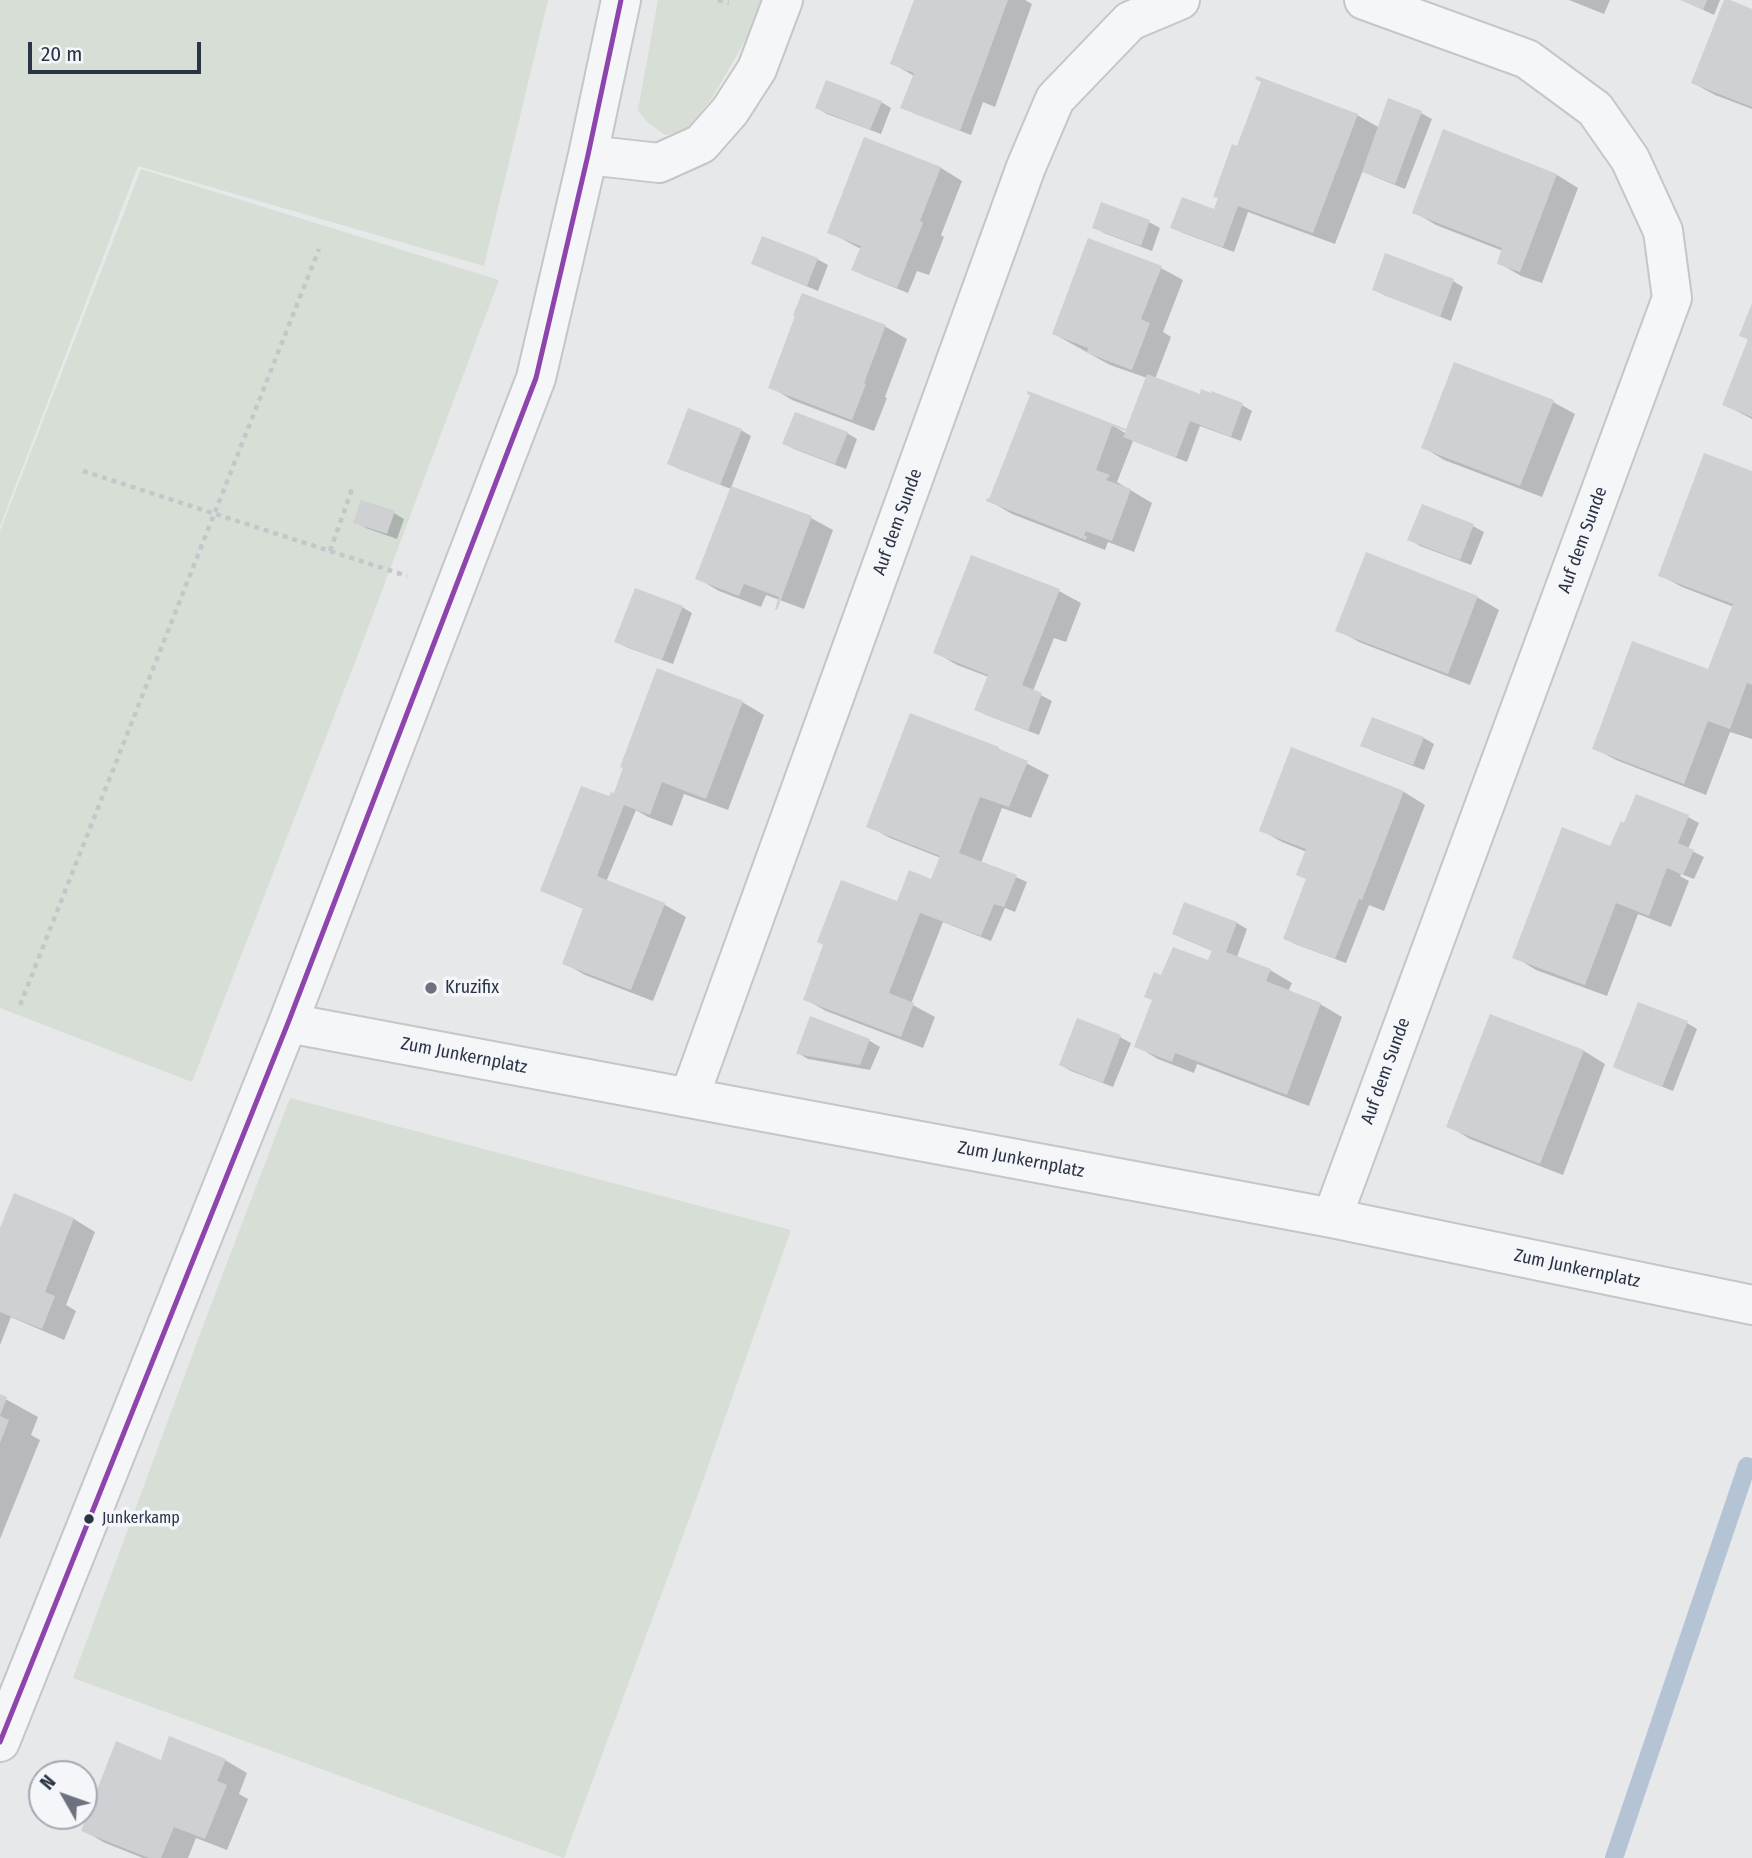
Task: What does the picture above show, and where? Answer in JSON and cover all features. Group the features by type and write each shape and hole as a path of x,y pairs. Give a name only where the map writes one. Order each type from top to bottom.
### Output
{"street":[{"path":"0,1742 288,1023 536,378 621,0"},
{"path":"587,155 659,163 701,144 730,111 757,69 783,0"},
{"name":"Auf dem Sunde","path":"690,1098 1022,181 1055,99 1130,21 1180,0"},
{"name":"Auf dem Sunde","path":"1332,1218 1672,298 1663,231 1630,159 1595,109 1527,59 1364,0"},
{"name":"Zum Junkernplatz","path":"288,1023 1332,1218 1752,1305"}],"path":[{"path":"20,1005 318,249"},
{"path":"83,471 454,591"},
{"path":"330,551 352,489"}],"shaded area":[{"path":"0,0 548,0 484,266 138,166 0,526"},
{"path":"658,0 766,0 712,98 686,130 665,135 647,122 638,110"},
{"path":"141,169 499,280 357,657 192,1082 0,1008 0,531"},
{"path":"290,1098 791,1230 695,1503 564,1858 73,1678"}],"building":[{"path":"914,0 1008,0 960,131 900,108 914,73 890,64"},
{"path":"1680,0 1707,0 1703,10"},
{"path":"1724,0 1752,9 1752,107 1691,83"},
{"path":"1257,76 1358,114 1313,233 1238,206 1223,247 1170,228 1182,197 1214,209 1218,198 1213,197 1232,144 1237,146 1261,82 1255,79"},
{"path":"826,80 882,101 870,130 815,108"},
{"path":"1388,98 1422,111 1395,184 1362,172"},
{"path":"1443,129 1557,174 1520,272 1497,264 1502,248 1412,213"},
{"path":"864,137 941,167 920,221 923,223 897,288 851,270 861,246 827,233"},
{"path":"1101,202 1150,220 1141,246 1092,228"},
{"path":"762,236 818,258 807,286 751,264"},
{"path":"1088,238 1162,266 1141,319 1150,323 1132,370 1087,353 1088,348 1052,334"},
{"path":"1385,253 1454,279 1440,317 1372,290"},
{"path":"802,293 886,325 852,420 768,388"},
{"path":"1752,303 1752,417 1722,405 1748,339 1739,336"},
{"path":"1454,362 1554,400 1520,486 1421,448"},
{"path":"1147,374 1200,394 1201,389 1211,391 1243,403 1231,437 1190,421 1176,458 1123,437 1126,431 1112,426 1096,470 1110,475 1106,480 1131,489 1112,541 1086,531 1086,540 986,501 1030,395 1027,394 1028,391 1126,429"},
{"path":"688,408 742,429 720,485 667,464"},
{"path":"795,412 848,432 835,464 782,444"},
{"path":"1704,453 1752,471 1752,685 1747,683 1730,729 1708,721 1684,784 1592,749 1632,641 1708,669 1733,604 1658,576"},
{"path":"731,486 812,516 777,610 775,609 779,597 744,584 739,596 695,579"},
{"path":"361,500 395,511 387,534 353,523"},
{"path":"1422,504 1474,524 1460,560 1407,540"},
{"path":"1366,552 1478,596 1448,674 1335,631"},
{"path":"971,555 1060,589 1022,685 1042,693 1028,731 974,710 988,675 933,653"},
{"path":"635,588 683,606 662,660 614,642"},
{"path":"657,668 743,701 706,799 662,782 650,815 624,805 597,876 665,903 631,990 562,964 583,908 540,891 581,786 609,796 611,792 614,793 623,768 620,767"},
{"path":"910,713 1028,761 1009,807 980,797 959,853 1017,875 1004,907 994,904 981,936 920,913 889,993 914,1003 901,1037 803,1000 823,945 817,942 841,880 897,901 909,870 931,879 940,856 866,827"},
{"path":"1372,717 1424,737 1413,765 1360,746"},
{"path":"1291,747 1404,791 1362,900 1359,899 1335,959 1283,939 1306,879 1296,875 1306,849 1259,831"},
{"path":"1636,794 1689,815 1678,843 1694,850 1683,875 1667,868 1649,916 1616,903 1585,985 1512,958 1562,827 1610,846 1621,821 1624,823"},
{"path":"1184,902 1237,922 1226,952 1271,969 1266,981 1321,1003 1287,1095 1175,1053 1172,1062 1134,1047 1152,1000 1144,997 1154,972 1161,975 1173,947 1208,960 1212,950 1172,934"},
{"path":"1638,1002 1688,1021 1662,1087 1613,1067"},
{"path":"1490,1014 1584,1050 1540,1164 1446,1127"},
{"path":"810,1016 870,1039 860,1065 796,1054"},
{"path":"1077,1018 1121,1035 1103,1083 1059,1065"},
{"path":"14,1193 74,1218 45,1292 55,1296 42,1329 0,1312 0,1228"},
{"path":"0,1394 7,1397 0,1416"},
{"path":"0,1416 9,1420 0,1443"},
{"path":"169,1736 226,1759 217,1781 227,1785 205,1839 174,1827 161,1858 149,1858 81,1831 98,1830 98,1787 116,1741 161,1760"}],"waterway":[{"path":"1614,1858 1747,1466"}],"transit line":[{"path":"0,1742 288,1023 536,378 621,0"}],"place":[{"name":"Kruzifix","path":"431,988"},
{"name":"Junkerkamp","path":"89,1519"}]}
